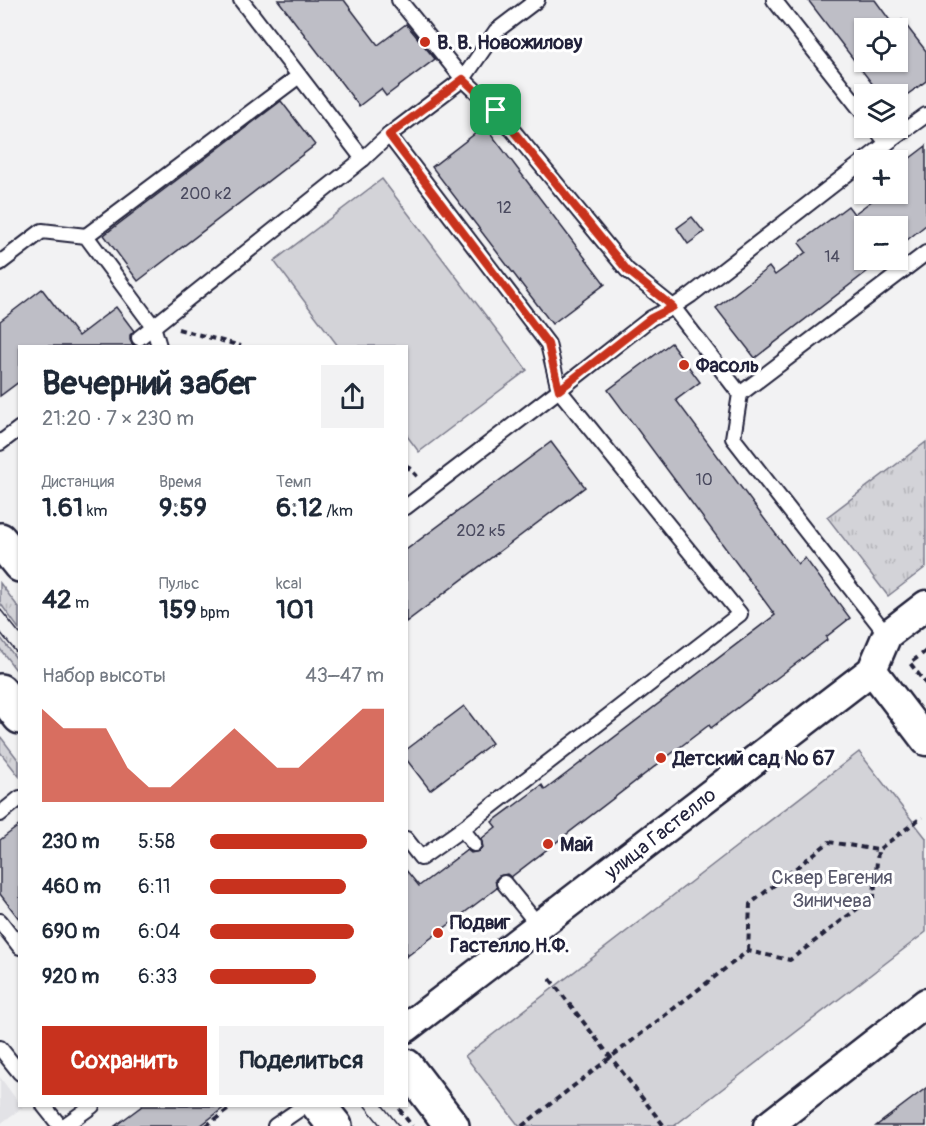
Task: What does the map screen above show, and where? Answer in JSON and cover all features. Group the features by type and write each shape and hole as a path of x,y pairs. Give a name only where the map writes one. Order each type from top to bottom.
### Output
{"main road":[{"path":"0,540 18,562"},
{"path":"0,691 18,714"},
{"path":"408,1069 452,1126"},
{"path":"320,1107 335,1126"}],"street":[{"name":"улица Гастелло","path":"408,1026 872,670 887,635 926,605"},
{"path":"872,670 926,741"},
{"path":"768,1126 926,1004"}],"lane":[{"path":"241,0 363,159"},
{"path":"399,0 463,79 496,110 627,270 673,307 740,394"},
{"path":"139,338 363,159 389,135 463,79 496,31 537,0"},
{"path":"774,0 854,101"},
{"path":"0,263 42,231 86,236 299,76"},
{"path":"408,505 651,318 691,295 926,115"},
{"path":"389,135 548,344 559,390 740,614 422,858 408,842"},
{"path":"883,138 887,143"},
{"path":"86,236 153,326 159,345"},
{"path":"887,635 733,438 740,394 926,253"},
{"path":"0,443 18,430"},
{"path":"0,814 18,800"},
{"path":"462,829 474,844"},
{"path":"504,883 539,926"},
{"path":"0,921 18,944"},
{"path":"0,1048 18,1070"},
{"path":"45,1107 62,1126 90,1107"},
{"path":"276,1126 303,1107"}],"path":[{"path":"153,326 171,327 237,345"},
{"path":"926,651 910,663 926,684"},
{"path":"522,1126 748,951 750,904 829,842 878,850 922,817"},
{"path":"748,951 790,960 874,896 878,850"},
{"path":"550,980 664,1126"},
{"path":"206,1126 231,1107"},
{"path":"399,1108 412,1126"}],"shaded area":[{"path":"0,1077 18,1102 18,1107 23,1107 0,1124"}],"green space":[{"path":"382,179 527,370 419,452 408,437 408,345 337,345 274,261"},
{"path":"926,442 926,567 888,596 827,517"},
{"path":"0,583 18,607 18,628 0,603"},
{"path":"0,637 18,661 18,673 0,649"},
{"path":"0,736 18,760 18,775 0,752"},
{"name":"Сквер Евгения Зиничева","path":"859,752 926,838 926,932 674,1126 519,1126 465,1056"}],"building":[{"path":"278,0 344,0 378,45 406,24 435,59 386,96 381,89 359,106"},
{"path":"808,0 875,0 888,18 854,18 854,60"},
{"path":"908,28 926,51 926,81 908,94 908,84 872,84 863,72 908,72"},
{"path":"281,101 315,145 138,281 104,235"},
{"path":"485,126 605,284 552,324 432,167"},
{"path":"926,146 926,225 908,239 908,216 854,216 854,270 869,270 755,358 716,308 769,267 775,275 806,252 799,243 848,206 854,214 868,204 908,204 908,160"},
{"path":"692,217 704,232 688,244 677,228"},
{"path":"42,289 78,336 116,307 134,331 130,335 130,340 134,345 18,345 18,382 0,396 0,321"},
{"path":"671,343 700,382 676,400 798,564 805,558 850,618 826,637 827,640 711,728 709,725 511,877 507,874 499,876 495,880 497,888 408,955 408,872 419,886 467,850 471,853 479,851 483,847 481,839 496,827 492,822 542,785 545,790 775,615 608,390"},
{"path":"551,442 585,487 408,620 408,549"},
{"path":"464,706 492,743 430,790 408,762 408,748"},
{"path":"18,826 18,917 0,894 0,840"},
{"path":"926,1088 926,1126 876,1126"},
{"path":"141,1107 225,1107 200,1126 115,1126"}],"tram line":[{"path":"0,609 18,632"},
{"path":"0,632 18,654"},
{"path":"366,1107 381,1126"},
{"path":"384,1107 399,1126"}],"place":[{"name":"В. В. Новожилову","path":"425,42"},
{"name":"Фасоль","path":"684,365"},
{"name":"Детский сад № 67","path":"661,758"},
{"name":"Май","path":"548,844"},
{"name":"Подвиг Гастелло Н.Ф.","path":"438,933"}],"route":[{"path":"463,79 496,110 627,270 673,307 651,318 559,390 548,344 389,135 463,79"}]}
